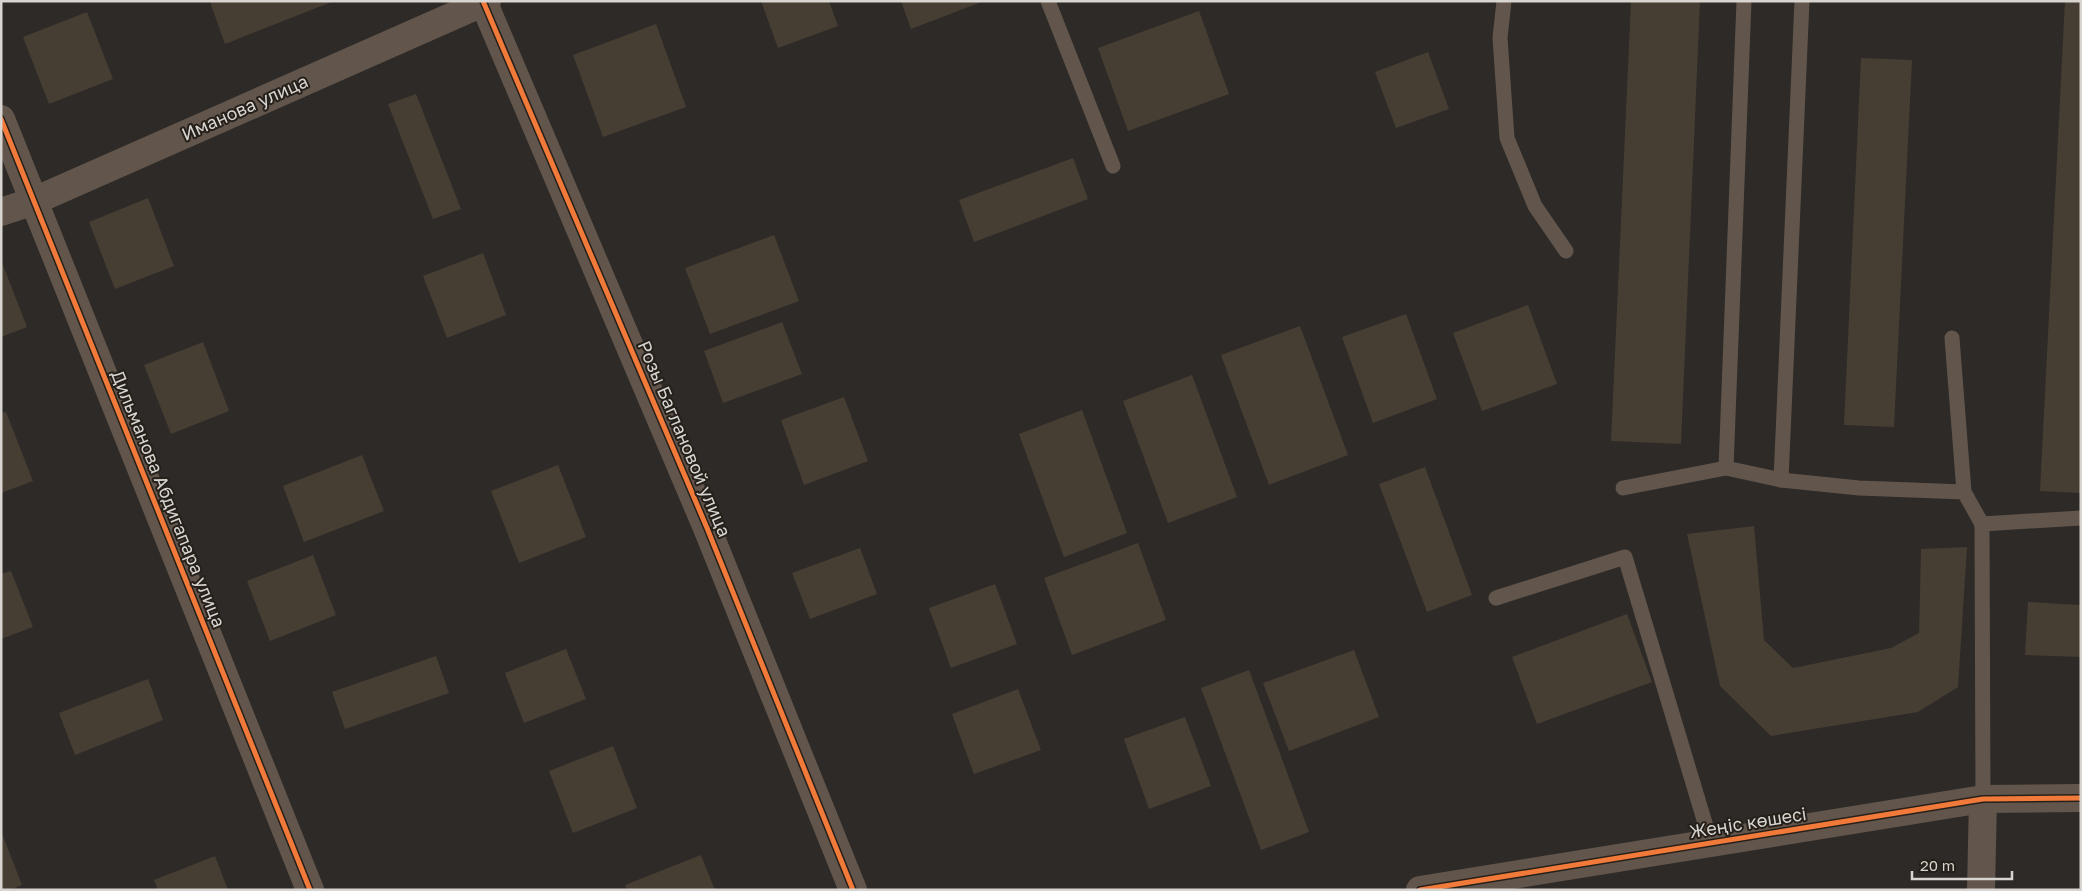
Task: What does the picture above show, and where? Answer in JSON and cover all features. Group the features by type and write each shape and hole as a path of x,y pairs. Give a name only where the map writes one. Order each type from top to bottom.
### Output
{"street":[{"name":"Иманова улица","path":"1,212 34,201 485,2"},
{"name":"Розы Баглановой улица","path":"485,2 707,528 853,890"},
{"name":"Дильманова Абдигапара улица","path":"1,119 310,890"},
{"name":"Жеңіс көшесі","path":"1420,890 1983,799 2081,798"},
{"path":"1981,890 1983,799"}],"lane":[{"path":"1048,1 1113,166"},
{"path":"1504,1 1500,38 1507,138 1534,206 1566,251"},
{"path":"1726,468 1744,1"},
{"path":"1781,480 1802,1"},
{"path":"1952,338 1964,492 1982,524 1983,799"},
{"path":"1623,488 1726,468 1781,480 1859,488 1964,492"},
{"path":"1982,524 2081,518"},
{"path":"1496,598 1625,557 1711,843"}],"building":[{"path":"334,1 225,44 210,2"},
{"path":"761,1 829,1 838,26 778,48"},
{"path":"901,1 984,1 911,29"},
{"path":"1631,1 1700,1 1681,444 1611,441"},
{"path":"2065,1 2081,1 2081,493 2040,491"},
{"path":"1199,11 1229,94 1128,131 1098,48"},
{"path":"87,12 113,79 49,104 23,37"},
{"path":"656,24 686,107 603,137 573,55"},
{"path":"1428,52 1449,109 1396,128 1375,72"},
{"path":"1861,58 1912,60 1894,427 1844,425"},
{"path":"416,94 461,209 433,219 388,104"},
{"path":"1073,158 1088,199 974,242 959,200"},
{"path":"148,198 174,266 115,289 89,222"},
{"path":"774,235 799,301 710,334 685,268"},
{"path":"483,253 506,315 447,338 423,276"},
{"path":"1,260 27,327 1,337"},
{"path":"1528,305 1557,384 1482,411 1453,333"},
{"path":"1406,314 1437,399 1373,423 1342,337"},
{"path":"782,322 802,374 723,403 704,351"},
{"path":"1300,326 1348,455 1269,485 1221,355"},
{"path":"203,342 229,411 171,434 144,365"},
{"path":"1192,375 1237,497 1168,523 1123,401"},
{"path":"844,397 868,461 804,485 781,420"},
{"path":"1082,410 1127,533 1064,557 1019,434"},
{"path":"6,412 33,481 1,493 1,413"},
{"path":"362,455 384,511 304,542 283,486"},
{"path":"558,465 586,537 519,563 491,491"},
{"path":"1425,467 1472,595 1427,612 1379,484"},
{"path":"1754,526 1764,640 1793,668 1891,648 1919,633 1921,549 1967,547 1958,687 1918,712 1771,736 1720,686 1687,534"},
{"path":"1138,543 1166,620 1072,655 1044,578"},
{"path":"860,548 877,594 810,619 792,573"},
{"path":"313,555 336,615 270,641 247,581"},
{"path":"11,571 33,627 1,639 1,574"},
{"path":"995,584 1017,644 951,668 929,608"},
{"path":"2028,602 2081,605 2081,657 2025,655"},
{"path":"1627,614 1652,682 1537,724 1512,657"},
{"path":"566,649 586,699 524,723 505,673"},
{"path":"1354,650 1379,717 1289,751 1263,683"},
{"path":"436,656 449,693 345,729 332,692"},
{"path":"1249,670 1309,832 1261,850 1201,688"},
{"path":"148,679 163,720 75,755 59,713"},
{"path":"1018,689 1041,750 974,774 952,714"},
{"path":"1185,717 1211,786 1149,809 1124,739"},
{"path":"613,746 637,808 573,833 549,771"},
{"path":"1,831 22,885 10,890 1,890"},
{"path":"701,855 715,890 627,890 625,885"},
{"path":"215,856 228,890 158,890 154,880"}],"cycle path":[{"path":"483,1 707,528 853,890"},
{"path":"1,119 310,890"},
{"path":"1420,890 1983,799 2081,798"}]}
